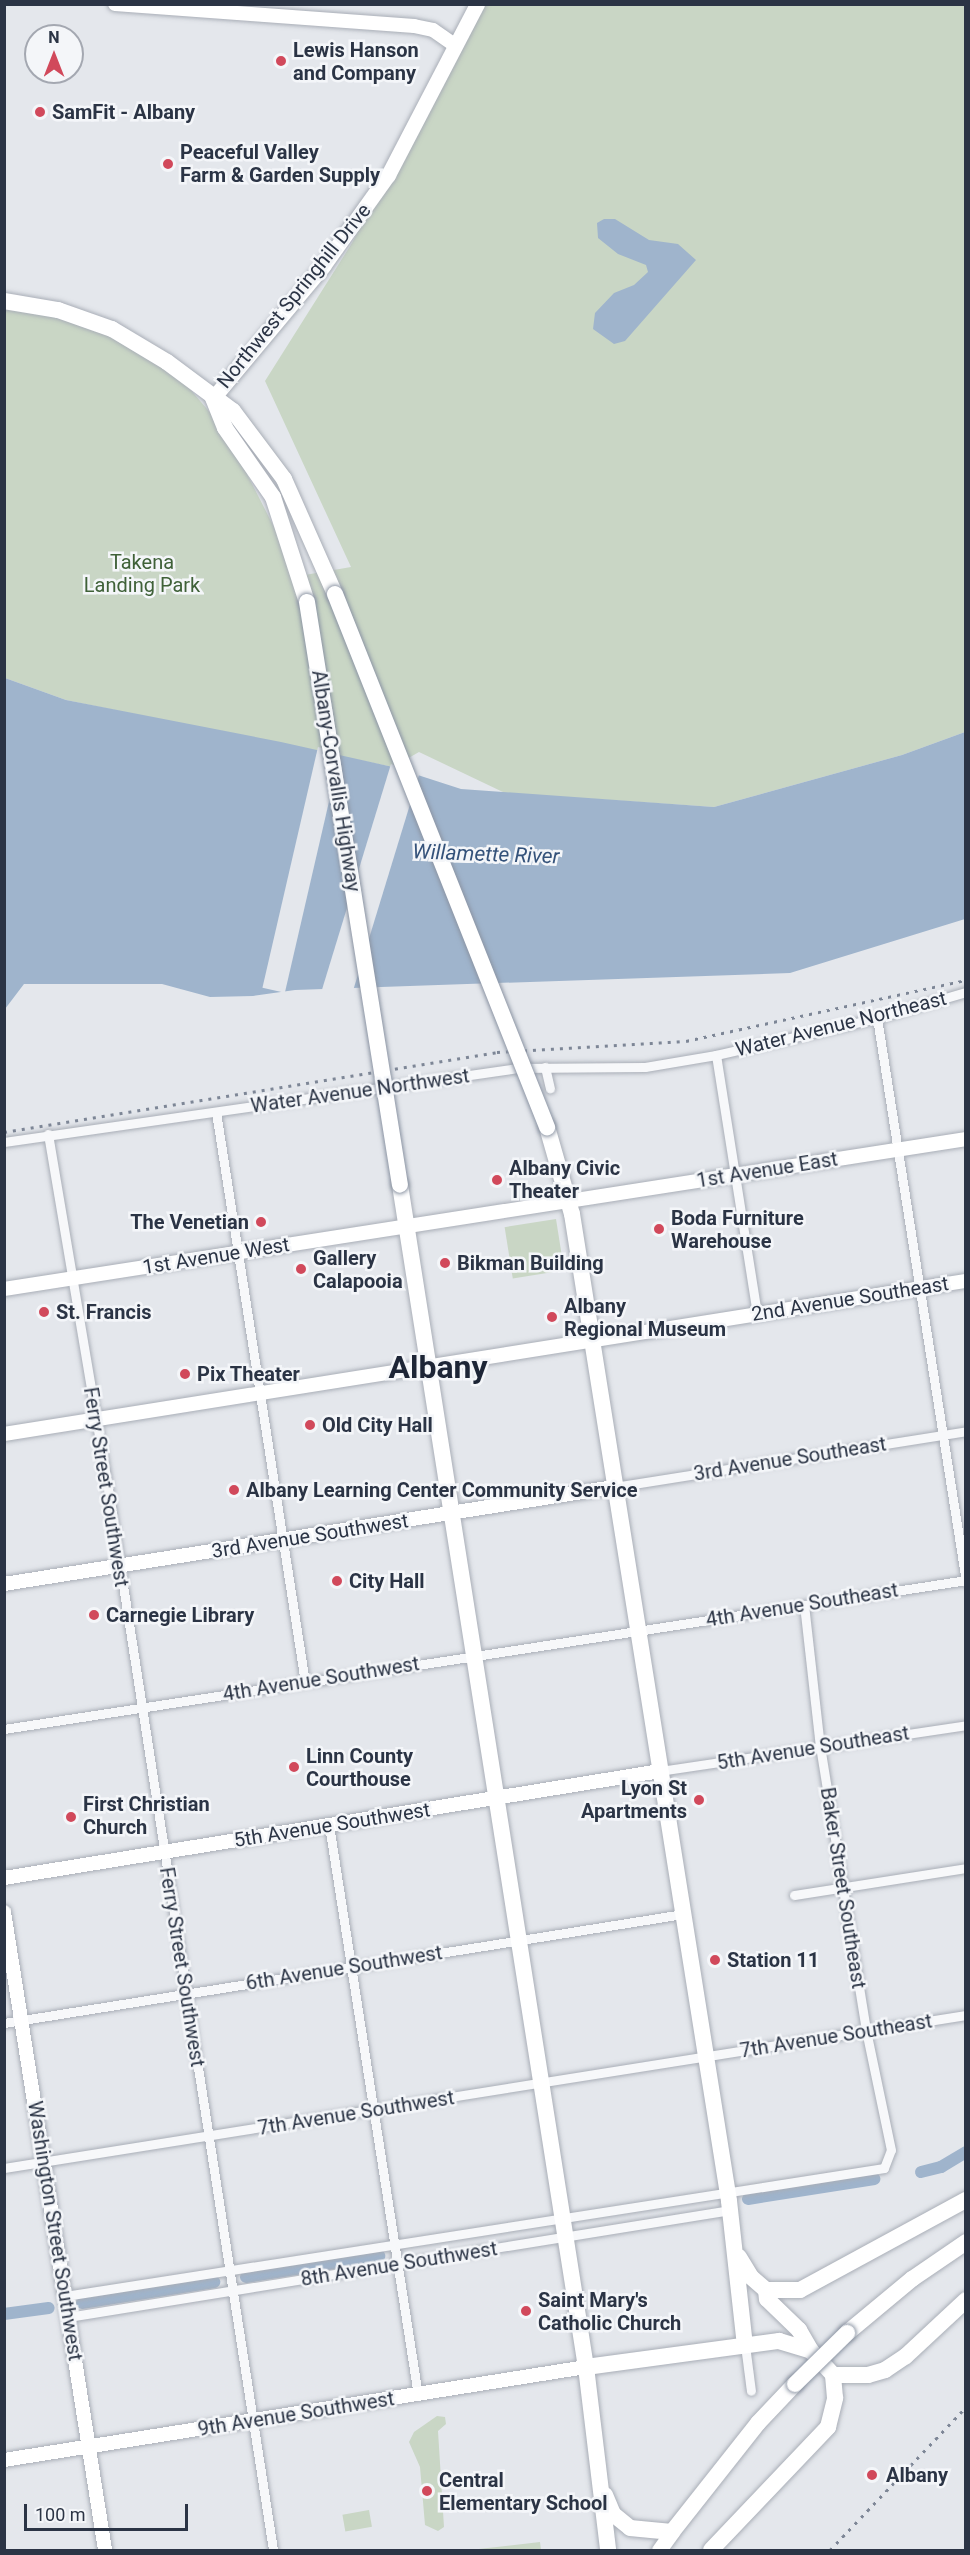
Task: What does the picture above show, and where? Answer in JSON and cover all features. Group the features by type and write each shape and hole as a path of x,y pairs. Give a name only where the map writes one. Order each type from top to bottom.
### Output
{"highway":[{"path":"4,302 58,310 112,329 167,362 233,411 253,433 284,479 335,594 547,1127 569,1201 592,1339 727,2190 736,2250 745,2345"},
{"name":"Albany-Corvallis Highway","path":"213,398 225,428 273,497 296,559 307,602 563,2238 586,2367 608,2550"},
{"path":"766,2290 809,2288 966,2200"},
{"path":"601,2486 614,2514 630,2528 672,2532 758,2423 847,2333 912,2278 966,2242"},
{"path":"711,2550 828,2427 835,2398 833,2375 811,2351 799,2331 767,2300 766,2290 745,2270 736,2250"},
{"path":"833,2375 885,2370 906,2356 966,2300"},
{"path":"586,2367 786,2341 811,2351"}],"main road":[{"name":"Northwest Springhill Drive","path":"213,398 349,232 400,154 477,4"},
{"path":"659,2550 672,2532"}],"street":[{"path":"115,4 249,9 414,26 433,30 456,46"},
{"name":"Water Avenue Northeast","path":"716,1055 877,1018 966,992"},
{"path":"877,1018 965,1581"},
{"path":"716,1055 757,1313"},
{"name":"Water Avenue Northwest","path":"4,1142 509,1069 645,1067 716,1055"},
{"path":"545,1067 550,1088"},
{"path":"216,1112 305,1682"},
{"name":"Ferry Street Southwest","path":"48,1134 119,1566 273,2550"},
{"name":"1st Avenue East","path":"569,1201 966,1139"},
{"name":"1st Avenue West","path":"4,1288 569,1201"},
{"name":"2nd Avenue Southeast","path":"4,1434 966,1281"},
{"name":"3rd Avenue Southeast","path":"614,1487 966,1431"},
{"name":"3rd Avenue Southwest","path":"4,1584 614,1487"},
{"name":"4th Avenue Southeast","path":"638,1630 965,1581"},
{"name":"Baker Street Southeast","path":"804,1605 820,1747 866,2030 891,2150 884,2168"},
{"name":"4th Avenue Southwest","path":"4,1729 638,1630"},
{"name":"5th Avenue Southeast","path":"660,1772 966,1725"},
{"name":"5th Avenue Southwest","path":"4,1878 660,1772"},
{"path":"329,1825 418,2395"},
{"path":"794,1895 966,1868"},
{"name":"Washington Street Southwest","path":"4,1912 105,2550"},
{"name":"6th Avenue Southwest","path":"4,2023 352,1965 683,1914"},
{"name":"7th Avenue Southeast","path":"706,2057 966,2015"},
{"name":"7th Avenue Southwest","path":"4,2168 706,2057"},
{"name":"8th Avenue Southwest","path":"65,2296 394,2241 884,2168"},
{"name":"8th Avenue Southwest","path":"68,2317 730,2210"},
{"path":"745,2345 752,2391"},
{"name":"9th Avenue Southwest","path":"4,2460 586,2367"}],"green space":[{"name":"Takena Landing Park","path":"477,5 965,5 965,732 902,755 714,807 505,793 419,752 393,767 66,700 5,678 4,302 92,321 167,362 224,429 299,576 351,567 265,381 352,243"},
{"path":"556,1219 564,1270 513,1278 505,1227"},
{"path":"437,2416 445,2417 446,2424 438,2431 444,2527 438,2531 425,2525 420,2467 409,2442 414,2432"},
{"path":"369,2510 372,2527 345,2531 342,2515"},
{"path":"540,2542 541,2550 470,2550"}],"water":[{"path":"604,219 615,219 649,240 678,244 696,260 625,341 614,344 593,329 595,313 614,293 634,285 648,272 646,265 618,254 598,238 597,223"},
{"name":"Willamette River","path":"5,678 66,700 281,742 393,767 461,789 714,807 902,755 965,732 965,919 790,973 295,990 253,996 210,997 162,984 24,984 5,1009"}],"pier":[{"path":"318,747 340,752 285,993 262,988"},
{"path":"391,764 420,773 350,1001 321,993"}],"waterway":[{"path":"921,2172 941,2167 966,2152"},
{"path":"748,2199 874,2179"},
{"path":"246,2277 379,2256"},
{"path":"82,2303 214,2282"},
{"path":"4,2314 49,2308"}],"railway":[{"path":"4,1132 497,1052 686,1041 966,980"},
{"path":"830,2550 966,2407"}],"place":[{"name":"Lewis Hanson and Company","path":"281,61"},
{"name":"SamFit - Albany","path":"40,112"},
{"name":"Peaceful Valley Farm & Garden Supply","path":"168,164"},
{"name":"Albany Civic Theater","path":"497,1180"},
{"name":"The Venetian","path":"261,1222"},
{"name":"Boda Furniture Warehouse","path":"659,1229"},
{"name":"Bikman Building","path":"445,1263"},
{"name":"Gallery Calapooia","path":"301,1269"},
{"name":"St. Francis","path":"44,1312"},
{"name":"Albany Regional Museum","path":"552,1317"},
{"name":"Pix Theater","path":"185,1374"},
{"name":"Old City Hall","path":"310,1425"},
{"name":"Albany Learning Center Community Service","path":"234,1490"},
{"name":"City Hall","path":"337,1581"},
{"name":"Carnegie Library","path":"94,1615"},
{"name":"Linn County Courthouse","path":"294,1767"},
{"name":"Lyon St Apartments","path":"699,1800"},
{"name":"First Christian Church","path":"71,1817"},
{"name":"Station 11","path":"715,1960"},
{"name":"Saint Mary's Catholic Church","path":"526,2311"},
{"name":"Albany","path":"872,2475"},
{"name":"Central Elementary School","path":"427,2491"}],"district":[{"name":"Albany","path":"438,1367"}]}
